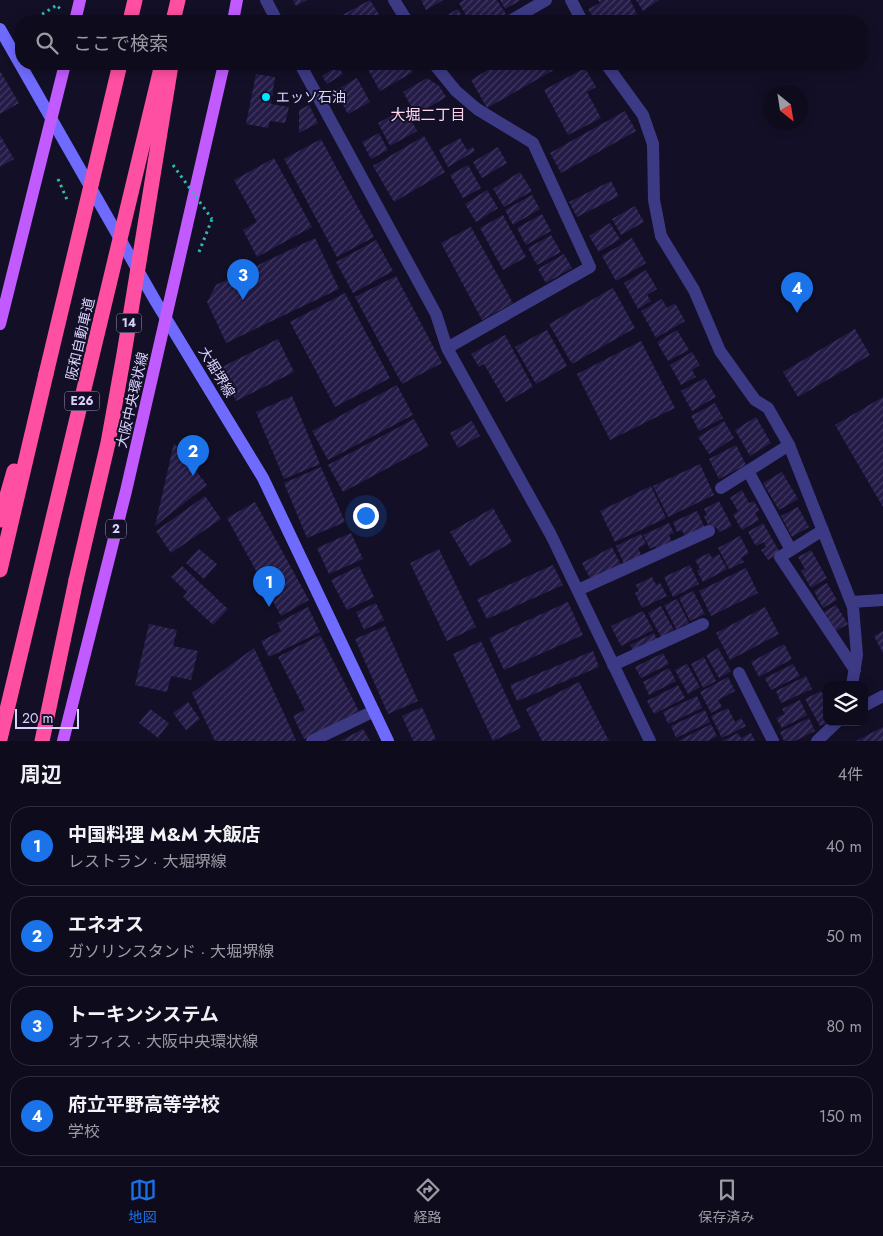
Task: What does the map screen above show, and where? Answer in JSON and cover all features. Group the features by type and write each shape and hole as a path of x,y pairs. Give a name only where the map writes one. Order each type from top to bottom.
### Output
{"highway":[{"path":"131,15 135,0"},
{"path":"174,15 178,0"},
{"path":"179,15 182,0"},
{"name":"阪和自動車道","path":"0,570 119,70"},
{"name":"阪和自動車道","path":"0,739 161,70"},
{"name":"14","path":"42,741 108,443 171,70"},
{"path":"0,520 46,374"}],"main road":[{"path":"76,15 80,0"},
{"path":"234,15 237,0"},
{"name":"大堀堺線","path":"0,30 15,56"},
{"name":"大堀堺線","path":"23,70 263,478 388,741"},
{"path":"0,324 63,70"},
{"name":"大阪中央環状線","path":"63,741 167,317 223,70"}],"street":[{"path":"266,0 274,15"},
{"path":"394,0 404,15"},
{"path":"520,15 546,0"},
{"path":"571,0 579,15"},
{"path":"303,70 436,314 447,348 551,535 650,741"},
{"path":"440,70 456,91 477,109 533,143 590,267 447,348"},
{"path":"610,70 643,115 653,144 654,200 661,236 694,290 720,351 755,400 768,408 789,445 823,530 851,602 857,655 853,681"},
{"path":"721,488 789,445"},
{"path":"748,471 791,550"},
{"path":"823,530 780,557 855,670"},
{"path":"578,590 709,531"},
{"path":"851,602 883,600"},
{"path":"613,664 703,624"},
{"path":"739,674 773,741"},
{"path":"868,704 883,696"},
{"path":"312,741 374,711"},
{"path":"817,741 833,726"}],"path":[{"path":"41,15 57,5"}],"building":[{"path":"293,0 307,0 296,6"},
{"path":"370,0 379,15 342,15"},
{"path":"421,0 443,0 426,10"},
{"path":"464,0 497,0 506,14 466,15 459,3"},
{"path":"500,0 521,0 505,9"},
{"path":"598,0 630,0 637,14 592,15 588,9 600,3"},
{"path":"636,0 659,0 643,11"},
{"path":"458,9 462,15 447,15"},
{"path":"332,70 340,70 343,74 327,84 322,76"},
{"path":"368,70 412,70 413,72 380,91"},
{"path":"488,70 554,70 487,108 471,80"},
{"path":"581,70 586,70 596,87 587,92 601,118 568,135 544,90"},
{"path":"0,71 19,103 0,114"},
{"path":"256,74 275,77 271,104 289,107 285,123 270,121 268,128 246,124"},
{"path":"357,78 370,102 348,114 335,91"},
{"path":"427,78 439,86 446,97 416,115 403,92"},
{"path":"309,105 318,123 299,133 299,110"},
{"path":"405,108 417,131 390,146 378,123"},
{"path":"625,111 636,131 561,173 550,153"},
{"path":"379,133 388,150 371,159 362,142"},
{"path":"0,135 14,159 0,167"},
{"path":"424,136 445,172 394,202 373,166"},
{"path":"460,138 467,150 473,147 475,151 448,167 439,150"},
{"path":"321,139 374,237 337,257 284,159"},
{"path":"498,147 507,163 482,178 473,162"},
{"path":"274,158 312,227 257,257 243,230 257,222 234,180"},
{"path":"468,165 481,188 463,198 450,175"},
{"path":"520,172 532,191 504,207 493,189"},
{"path":"611,181 619,196 577,217 569,202"},
{"path":"487,190 498,208 476,222 465,204"},
{"path":"532,195 540,209 513,225 505,210"},
{"path":"635,206 644,222 621,235 612,219"},
{"path":"542,214 551,231 526,245 517,228"},
{"path":"503,215 526,257 503,270 480,228"},
{"path":"610,223 620,239 599,252 589,236"},
{"path":"471,227 513,303 482,320 441,243"},
{"path":"551,235 561,252 537,265 528,248"},
{"path":"315,238 339,289 226,343 207,302 216,285"},
{"path":"632,238 646,263 616,281 602,256"},
{"path":"376,240 393,271 353,293 336,262"},
{"path":"564,254 572,268 546,283 538,269"},
{"path":"646,270 657,289 647,295 651,301 638,309 624,283"},
{"path":"396,276 442,363 402,384 355,297"},
{"path":"613,288 635,328 572,364 549,324"},
{"path":"345,293 390,378 335,407 290,322"},
{"path":"662,299 667,308 675,303 685,321 656,338 641,311"},
{"path":"855,329 870,355 798,397 783,372"},
{"path":"547,330 567,366 536,384 515,347"},
{"path":"677,330 689,350 668,361 657,342"},
{"path":"505,335 533,387 506,402 484,364 479,367 471,354"},
{"path":"278,339 294,372 236,401 220,368"},
{"path":"641,341 675,408 610,440 577,374"},
{"path":"692,352 700,365 692,370 696,377 681,385 670,365"},
{"path":"705,378 716,397 692,411 681,391"},
{"path":"397,385 413,415 328,460 312,431"},
{"path":"292,396 320,464 284,479 256,412"},
{"path":"883,397 883,507 835,425"},
{"path":"715,403 723,418 699,431 691,416"},
{"path":"756,417 771,443 750,456 735,430"},
{"path":"414,419 429,446 343,492 328,465"},
{"path":"472,421 480,436 458,448 450,433"},
{"path":"724,421 734,438 709,454 698,437"},
{"path":"174,443 207,485 155,526"},
{"path":"736,445 746,465 719,479 709,459"},
{"path":"700,464 714,495 668,517 653,486"},
{"path":"321,467 345,522 307,538 284,483"},
{"path":"782,472 798,499 779,510 763,483"},
{"path":"651,486 666,518 615,542 600,511"},
{"path":"742,490 749,503 754,501 759,510 755,513 759,520 742,530 733,515 738,511 730,498"},
{"path":"205,496 221,519 171,553 156,531"},
{"path":"719,501 732,526 719,532 716,527 711,530 704,517 707,515 704,509"},
{"path":"255,502 309,600 281,616 227,518"},
{"path":"798,507 809,527 792,537 781,516"},
{"path":"493,508 512,542 470,566 450,532"},
{"path":"697,511 706,530 686,539 682,530 677,532 673,522"},
{"path":"669,523 674,533 669,535 673,544 657,552 655,546 650,549 643,535"},
{"path":"763,523 780,553 768,560 761,550 766,547 764,542 756,546 748,532"},
{"path":"351,533 363,559 329,574 317,548"},
{"path":"641,534 646,544 638,548 641,555 624,564 616,546"},
{"path":"740,536 749,553 741,558 744,562 729,569 718,548"},
{"path":"612,547 621,565 591,580 582,563"},
{"path":"199,549 217,564 204,579 186,563"},
{"path":"439,549 476,627 447,641 410,563"},
{"path":"811,550 827,578 811,588 801,571 805,569 798,557"},
{"path":"709,553 712,558 719,554 727,569 703,582 697,571 700,569 695,560"},
{"path":"553,565 563,585 487,619 477,599"},
{"path":"690,565 699,584 673,597 664,577"},
{"path":"182,566 228,609 213,625 183,597 187,592 171,577"},
{"path":"359,566 374,597 347,610 331,580"},
{"path":"746,568 758,593 711,616 699,591"},
{"path":"652,577 656,585 660,583 667,596 642,608 635,593 639,591 636,585"},
{"path":"827,583 837,600 823,608 814,591"},
{"path":"693,591 705,614 690,621 679,598"},
{"path":"677,599 689,623 676,629 664,605"},
{"path":"568,602 583,635 504,670 489,638"},
{"path":"376,603 384,620 364,630 356,612"},
{"path":"836,605 848,624 836,631 824,612"},
{"path":"661,606 674,630 661,637 648,613"},
{"path":"308,607 320,632 269,657 261,641 281,631 277,623"},
{"path":"765,607 779,634 730,660 716,633"},
{"path":"643,611 653,630 621,646 611,626"},
{"path":"149,624 177,630 173,646 198,651 191,680 171,676 167,692 135,685"},
{"path":"385,626 418,701 388,714 355,639"},
{"path":"883,631 883,653 874,636"},
{"path":"654,633 658,641 634,653 630,645"},
{"path":"320,635 359,711 304,739 293,716 305,710 278,657"},
{"path":"481,641 521,728 493,741 453,654"},
{"path":"784,644 792,659 759,677 751,662"},
{"path":"254,648 296,740 294,741 215,741 192,693"},
{"path":"718,648 731,671 719,678 706,655"},
{"path":"593,651 599,667 517,701 510,685"},
{"path":"663,653 669,664 641,678 635,667"},
{"path":"704,657 716,681 703,688 691,664"},
{"path":"687,664 700,687 688,694 675,670"},
{"path":"793,664 800,676 771,690 765,678"},
{"path":"669,668 676,681 649,695 643,682"},
{"path":"806,676 812,689 781,703 776,691"},
{"path":"728,677 735,691 718,700 722,707 711,713 700,692"},
{"path":"579,682 609,741 542,741 526,709"},
{"path":"678,685 685,698 654,714 647,701"},
{"path":"821,691 823,695 823,725 820,726 805,699"},
{"path":"697,696 702,708 668,724 663,712"},
{"path":"800,700 807,715 782,728 776,718 785,714 782,709"},
{"path":"188,702 200,719 186,730 173,713"},
{"path":"422,707 436,739 431,741 413,741 402,716"},
{"path":"728,708 735,722 741,718 746,726 722,738 711,716"},
{"path":"150,709 169,723 158,738 139,723"},
{"path":"705,710 710,722 676,738 671,726"},
{"path":"809,718 815,731 795,741 784,741 780,732"},
{"path":"711,724 717,736 708,741 678,741"},
{"path":"883,727 883,741 856,741"},
{"path":"363,729 370,741 340,741"},
{"path":"738,733 741,738 751,733 755,741 722,741"}],"place":[{"name":"エッソ石油","path":"266,97"},
{"name":"トーキンシステム","path":"243,300"},
{"name":"府立平野高等学校","path":"797,313"},
{"name":"エネオス","path":"193,476"},
{"name":"中国料理 M&M 大飯店","path":"269,607"}],"district":[{"name":"大堀二丁目","path":"428,115"}]}
